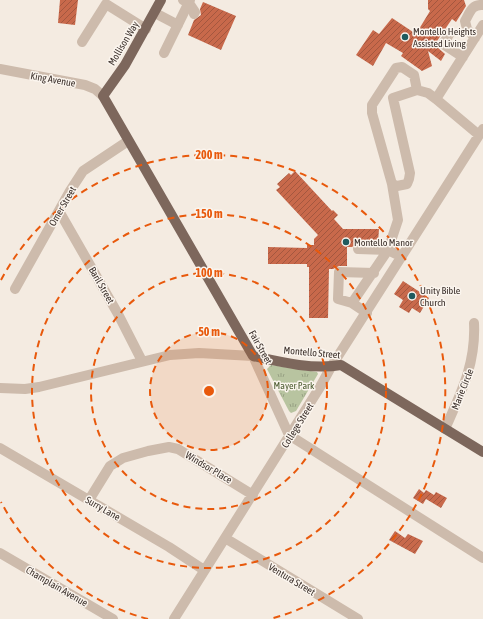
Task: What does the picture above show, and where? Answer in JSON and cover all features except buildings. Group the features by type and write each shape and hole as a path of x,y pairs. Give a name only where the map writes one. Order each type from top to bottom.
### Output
{"main road":[{"name":"Mollison Way","path":"102,96 125,65 161,0"},
{"name":"Fair Street","path":"102,96 253,356"},
{"name":"Montello Street","path":"253,356 331,367 341,365 483,452"}],"street":[{"path":"82,42 107,1 146,29"},
{"path":"155,12 179,23 190,21 195,12 187,1"},
{"path":"164,53 179,23 187,1"},
{"path":"475,38 467,29 465,21 473,6 483,5"},
{"path":"436,100 483,25"},
{"path":"450,33 443,44 463,57"},
{"path":"352,303 374,273 388,250 398,220 392,184 372,113 372,105 396,68 402,67 414,76 417,90"},
{"name":"King Avenue","path":"0,69 86,85 95,89 102,96"},
{"path":"381,92 393,98 417,90 428,93 481,132"},
{"path":"392,184 397,186 407,184 410,173 393,98"},
{"name":"College Street","path":"174,619 253,495 331,367 367,313 481,132"},
{"name":"Omer Street","path":"15,290 83,171 128,141"},
{"name":"Baril Street","path":"59,211 118,314 142,361"},
{"path":"358,249 388,250 402,257"},
{"path":"367,313 352,303 338,299 339,272 374,273"},
{"name":"Marie Circle","path":"445,429 471,366 474,323"},
{"name":"Montello Street","path":"0,388 25,389 39,387 170,355 199,353 253,356"},
{"name":"Fair Street","path":"253,356 289,435"},
{"path":"289,435 483,558"},
{"name":"Windsor Place","path":"89,500 114,462 148,451 169,447 187,453 253,495"},
{"name":"Surry Lane","path":"0,448 204,570"},
{"name":"Ventura Street","path":"225,538 358,619"},
{"name":"Champlain Avenue","path":"0,552 113,619"}],"green space":[{"name":"Mayer Park","path":"271,365 317,372 318,374 296,411 291,413 289,411 267,369"}],"place":[{"name":"Montello Heights Assisted Living","path":"405,37"},
{"name":"Montello Manor","path":"346,242"},
{"name":"Unity Bible Church","path":"412,296"}]}
